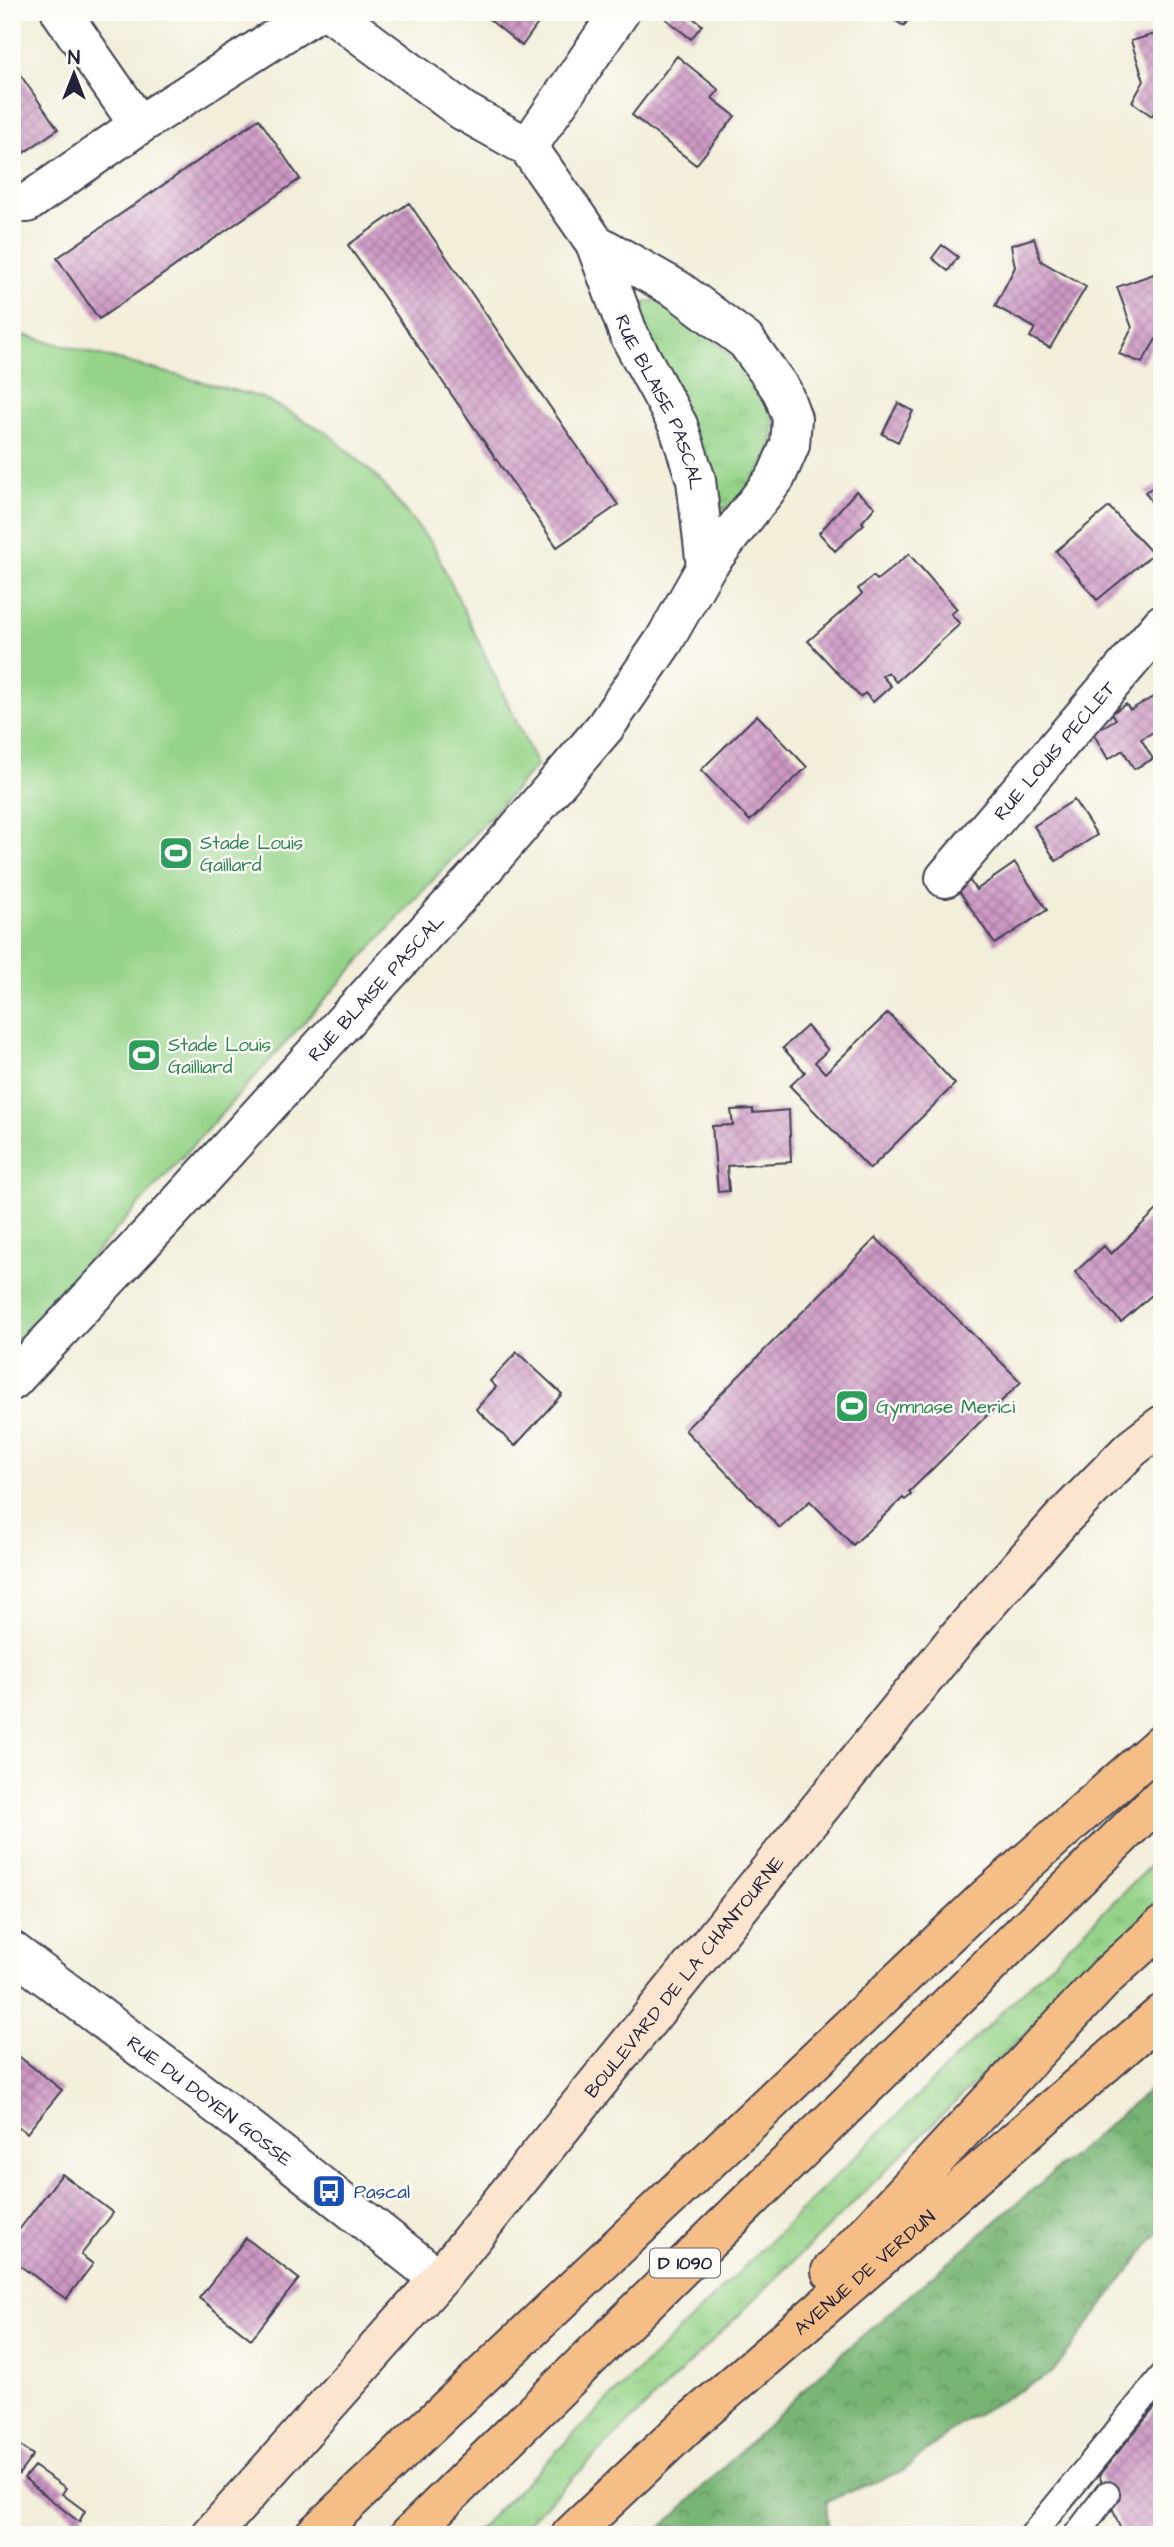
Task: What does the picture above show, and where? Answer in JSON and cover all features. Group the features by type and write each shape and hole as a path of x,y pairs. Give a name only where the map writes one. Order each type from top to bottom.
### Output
{"main road":[{"path":"314,2535 986,1898 1162,1743"},
{"name":"D 1090","path":"409,2535 1162,1796"},
{"path":"686,2426 1107,1976 1162,1926"},
{"name":"AVENUE DE VERDUN","path":"571,2535 686,2426 1162,2014"}],"street":[{"path":"61,12 138,125"},
{"path":"27,203 138,125 317,12"},
{"path":"330,12 463,111 528,147 620,12"},
{"name":"RUE BLAISE PASCAL","path":"528,147 595,243 629,335 678,425 696,480 706,567"},
{"name":"RUE BLAISE PASCAL","path":"12,1381 169,1215 485,867 605,727 664,641 706,567 776,477 790,445 792,418 782,391 746,341 678,290 595,243"},
{"name":"RUE LOUIS PECLET","path":"945,878 1162,624"},
{"name":"BOULEVARD DE LA CHANTOURNE","path":"211,2535 439,2279 958,1637 1061,1520 1131,1449 1162,1425"},
{"name":"RUE DU DOYEN GOSSE","path":"12,1951 249,2129 439,2279"}],"lane":[{"path":"961,1992 1162,1772"},
{"path":"1032,2535 1162,2376"},
{"path":"1076,2535 1107,2494"}],"green space":[{"path":"659,299 734,359 765,398 773,419 773,439 767,458 731,507 716,510 641,316 643,303"},
{"name":"Stade Louis Gailliard","path":"12,332 263,398 326,432 376,476 433,545 537,765 12,1345"},
{"path":"1162,1854 1162,1899 515,2535 472,2535"},
{"path":"1162,2079 1162,2227 1052,2373 960,2423 903,2471 826,2501 829,2535 654,2535 841,2354"}],"building":[{"path":"480,12 546,12 522,46"},
{"path":"672,12 685,12 702,25 691,39 666,19"},
{"path":"882,12 913,12 904,26"},
{"path":"1162,32 1162,99 1152,116 1132,102 1144,81 1131,41"},
{"path":"677,56 719,90 712,98 735,116 696,165 632,115"},
{"path":"12,63 58,129 12,161"},
{"path":"259,119 300,179 99,319 57,258"},
{"path":"409,203 618,505 557,547 348,245"},
{"path":"1034,238 1041,261 1086,287 1050,348 1030,337 1035,328 995,306 1015,267 1011,245"},
{"path":"942,245 958,257 948,271 932,258"},
{"path":"1162,271 1162,337 1156,339 1142,363 1119,354 1132,328 1117,287"},
{"path":"898,403 913,411 898,442 882,434"},
{"path":"1162,482 1162,503 1155,507 1145,492"},
{"path":"856,491 875,507 862,522 864,524 835,551 819,533"},
{"path":"1109,507 1153,554 1097,600 1056,551"},
{"path":"909,554 957,609 951,614 960,624 896,682 888,672 882,676 891,686 873,702 865,693 860,697 808,641 862,594 858,589 873,576 877,580"},
{"path":"1162,692 1162,727 1141,739 1153,759 1134,769 1123,750 1108,759 1093,733 1116,719 1112,713 1126,704 1130,710"},
{"path":"757,715 807,767 750,821 701,770"},
{"path":"1074,800 1097,835 1056,861 1034,826"},
{"path":"1015,863 1047,910 995,944 957,888 970,881 976,890"},
{"path":"888,1013 955,1084 870,1169 790,1086 805,1072 783,1048 807,1026 828,1050 815,1062 825,1073"},
{"path":"753,1109 753,1113 789,1110 791,1162 727,1166 729,1191 718,1192 712,1126 733,1125 731,1110"},
{"path":"1162,1205 1162,1286 1121,1322 1075,1272 1104,1246 1111,1254"},
{"name":"Gymnase Merici","path":"876,1238 1021,1382 909,1492 911,1495 905,1500 903,1498 853,1545 810,1501 780,1528 685,1430"},
{"path":"517,1352 562,1394 515,1446 476,1409 496,1387 490,1381"},
{"path":"12,2051 62,2090 27,2133 12,2122"},
{"path":"62,2174 113,2213 81,2255 93,2264 66,2299 12,2260 12,2239"},
{"path":"246,2238 299,2279 251,2339 199,2298"},
{"path":"1162,2399 1162,2535 1123,2535 1099,2475"},
{"path":"12,2440 33,2455 19,2474 12,2469"},
{"path":"34,2466 66,2488 62,2494 85,2511 79,2522 24,2478"}],"place":[{"name":"Stade Louis Gaillard","path":"176,853"},
{"name":"Stade Louis Gailliard","path":"144,1055"},
{"name":"Gymnase Merici","path":"852,1406"},
{"name":"Pascal","path":"329,2191"}]}
